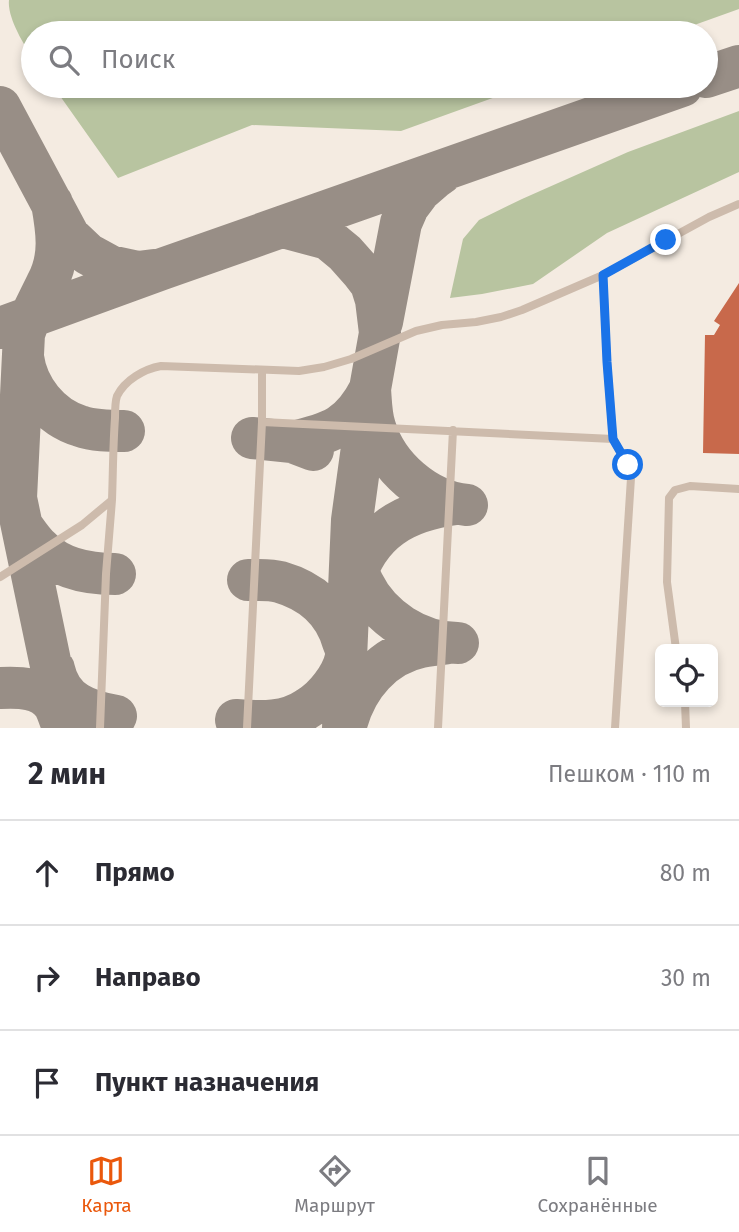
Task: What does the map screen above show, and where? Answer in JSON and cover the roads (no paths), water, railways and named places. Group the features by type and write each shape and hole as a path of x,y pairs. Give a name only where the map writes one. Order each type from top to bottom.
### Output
{"lane":[{"path":"100,728 117,397 132,379 141,372 161,366 299,371 324,367 351,359 416,331 502,317 603,275 709,217 739,204"},
{"path":"603,275 613,439 628,465 631,478 615,728"},
{"path":"247,728 262,422 262,370"},
{"path":"262,422 613,439"},
{"path":"438,728 453,430"},
{"path":"675,644 667,582 669,498 675,489 690,486 739,489"},
{"path":"0,577 82,525 112,500"},
{"path":"685,707 686,728"}]}
